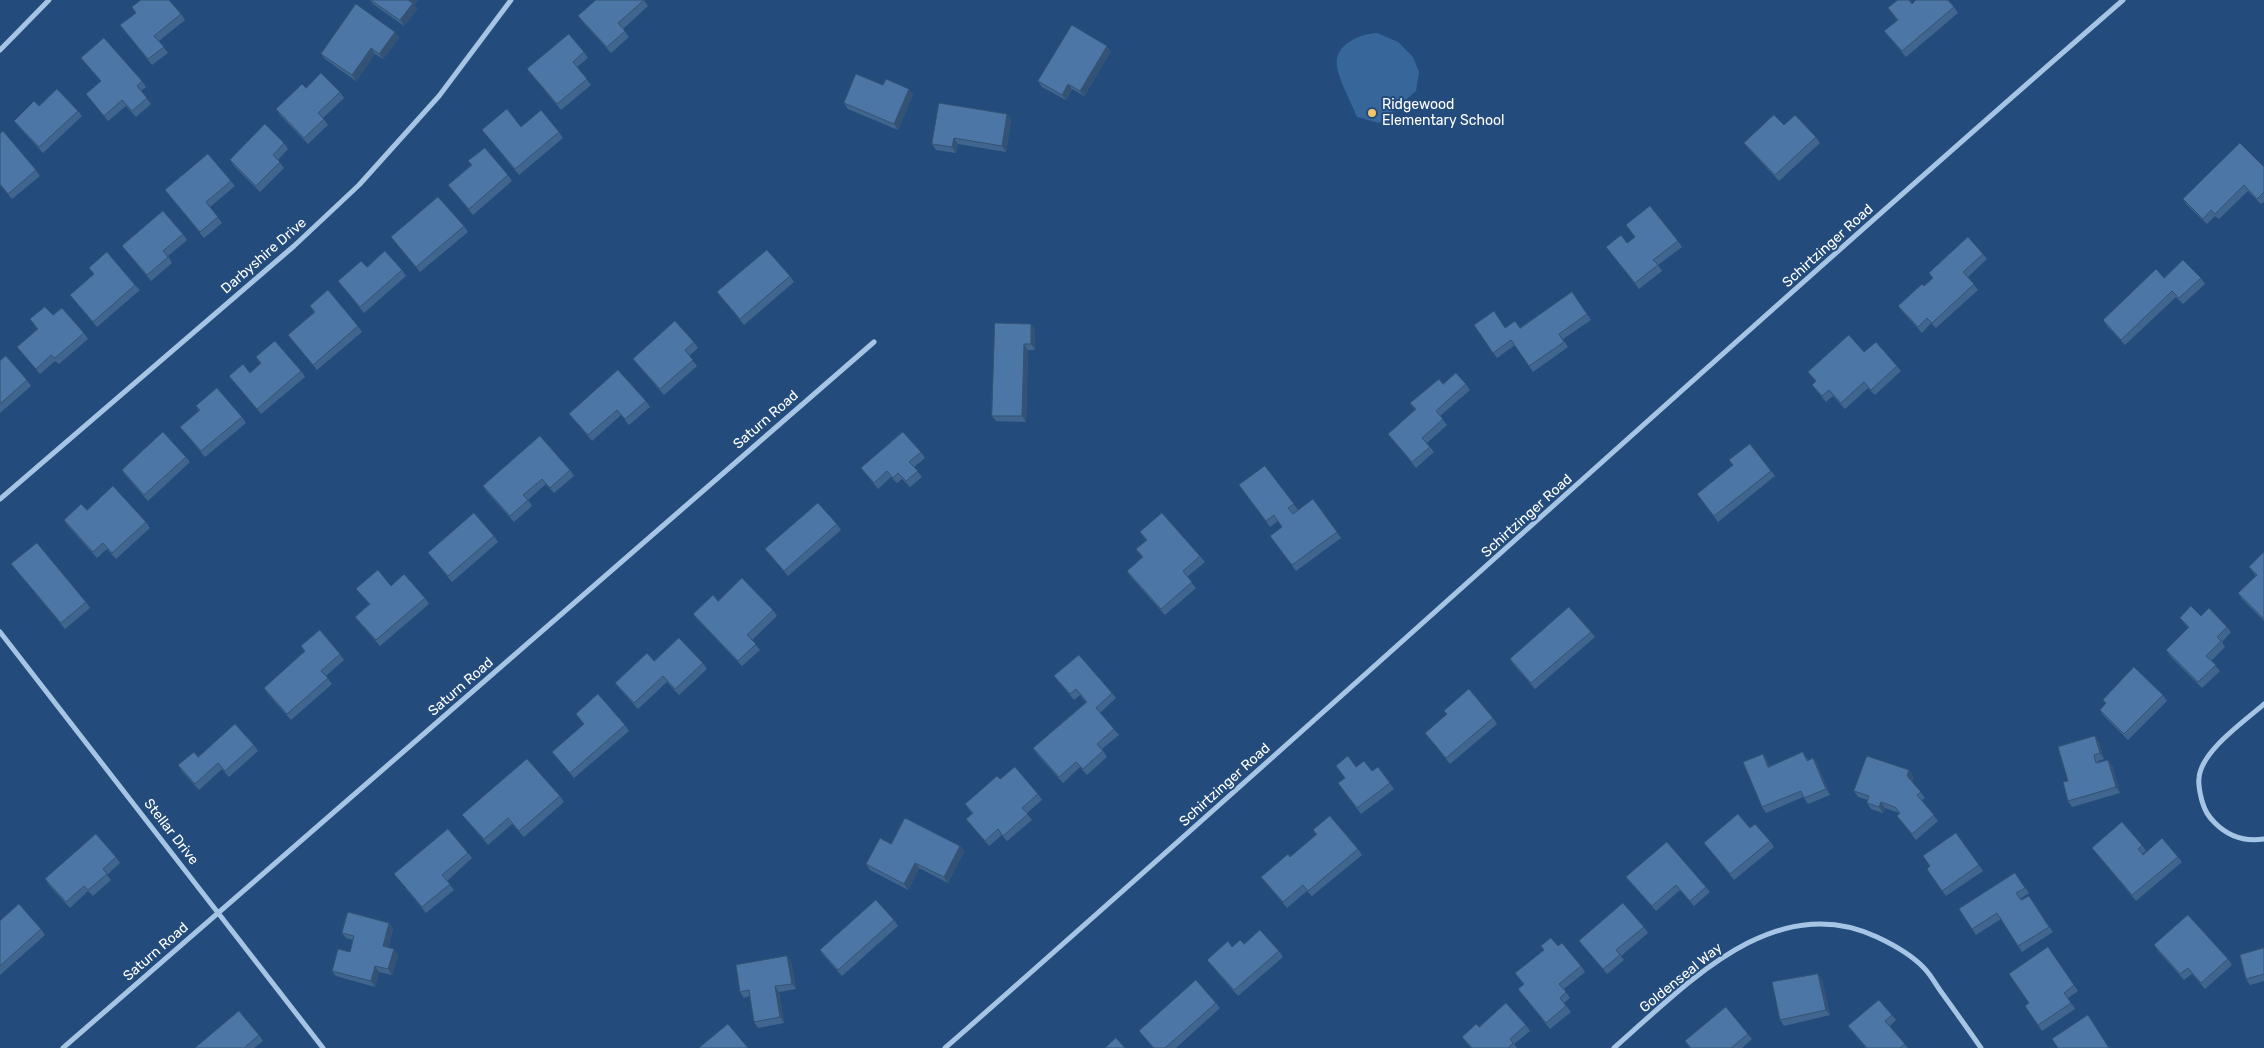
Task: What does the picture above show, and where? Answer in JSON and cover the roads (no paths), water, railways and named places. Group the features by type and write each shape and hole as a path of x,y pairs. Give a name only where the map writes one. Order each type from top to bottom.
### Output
{"street":[{"path":"0,50 49,0"},
{"name":"Darbyshire Drive","path":"0,499 294,246 359,185 439,96 511,0"},
{"name":"Schirtzinger Road","path":"945,1048 1952,149 2123,0"},
{"name":"Saturn Road","path":"63,1048 874,342"},
{"name":"Stellar Drive","path":"0,632 323,1048"},
{"path":"2264,704 2221,742 2204,762 2199,776 2198,789 2206,815 2226,834 2252,841 2264,839"},
{"name":"Goldenseal Way","path":"1614,1048 1699,974 1723,956 1790,926 1810,922 1830,923 1863,930 1896,946 1925,968 1982,1048"}],"place":[{"name":"Ridgewood Elementary School","path":"1372,113"}]}
